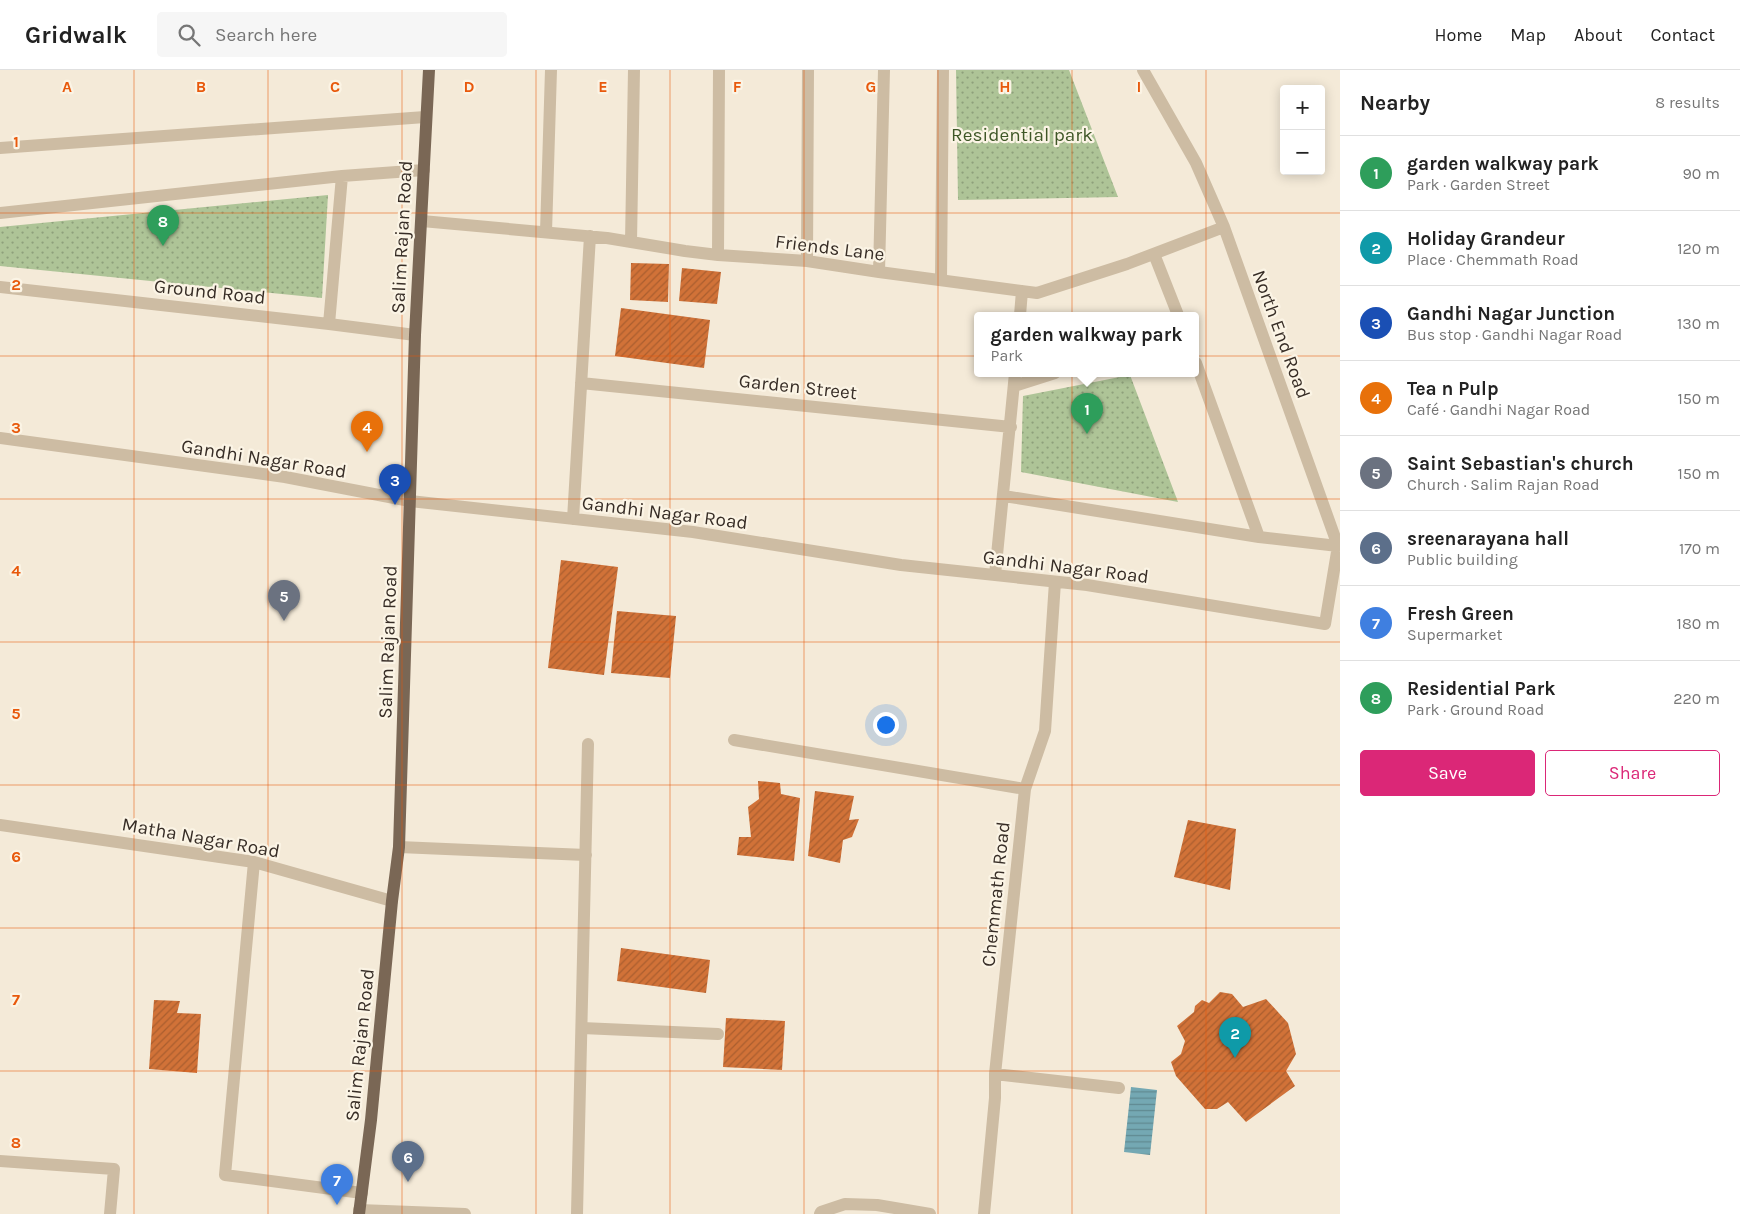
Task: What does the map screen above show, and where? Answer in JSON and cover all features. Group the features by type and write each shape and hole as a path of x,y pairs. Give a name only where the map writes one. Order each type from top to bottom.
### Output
{"main road":[{"name":"Salim Rajan Road","path":"359,1212 371,1120 399,847 415,335 429,70"}],"street":[{"path":"546,232 551,70"},
{"path":"631,242 634,70"},
{"path":"718,255 719,70"},
{"path":"807,261 808,70"},
{"path":"879,272 884,70"},
{"path":"941,280 943,70"},
{"name":"North End Road","path":"1142,70 1196,163 1224,227 1338,546 1325,624"},
{"path":"0,148 426,117"},
{"path":"0,213 342,176 424,170"},
{"path":"329,324 342,176"},
{"name":"Friends Lane","path":"422,221 590,236 718,255 807,261 1037,293 1127,264 1224,227"},
{"path":"572,519 590,236"},
{"path":"1154,254 1177,312"},
{"name":"Ground Road","path":"0,287 415,335"},
{"path":"1020,312 1022,291"},
{"path":"1199,371 1259,537"},
{"path":"995,575 1015,377"},
{"path":"1014,386 1042,377"},
{"name":"Garden Street","path":"581,383 1011,426"},
{"name":"Gandhi Nagar Road","path":"0,438 285,478 410,501 693,532 902,565 1096,587 1325,624"},
{"path":"1004,496 1259,537 1338,546"},
{"name":"Chemmath Road","path":"984,1214 995,1098 995,1074 1024,789 1045,731 1055,582"},
{"path":"734,740 1024,789"},
{"path":"577,1214 588,744"},
{"name":"Matha Nagar Road","path":"0,824 254,862 392,901"},
{"path":"399,847 586,855"},
{"path":"254,862 225,1175 362,1193"},
{"path":"582,1028 718,1034"},
{"path":"995,1074 1119,1088"},
{"path":"0,1161 114,1169 110,1214"},
{"path":"820,1214 845,1204 877,1205 930,1214"},
{"path":"359,1212 465,1214"}],"green space":[{"name":"Residential park","path":"956,70 1069,70 1118,197 958,200"},
{"path":"328,195 322,298 0,266 0,227"},
{"path":"1120,377 1131,377 1178,502 1021,472 1023,396"}],"water":[{"path":"1131,1087 1157,1090 1150,1155 1124,1152"}],"building":[{"path":"631,263 669,264 668,302 630,300"},
{"path":"682,268 721,272 717,304 679,301"},
{"path":"621,308 710,320 704,368 615,356"},
{"path":"561,560 618,567 604,675 548,668"},
{"path":"617,611 676,616 670,678 611,673"},
{"path":"758,781 780,783 781,794 800,798 794,861 737,855 739,837 751,837 748,807 759,799"},
{"path":"815,791 854,796 849,820 859,819 852,837 843,840 840,863 808,856"},
{"path":"1188,820 1236,829 1230,890 1174,877"},
{"path":"621,948 710,960 706,993 617,981"},
{"path":"1220,992 1232,994 1243,1007 1266,999 1288,1023 1296,1054 1286,1071 1295,1086 1246,1122 1228,1102 1217,1109 1205,1109 1176,1076 1171,1062 1181,1054 1185,1041 1177,1026 1194,1012 1195,1006 1202,1000 1209,1003"},
{"path":"154,1000 180,1001 177,1013 201,1014 197,1073 149,1069"},
{"path":"726,1018 785,1021 782,1070 723,1067"}],"place":[{"name":"Residential Park","path":"163,246"},
{"name":"garden walkway park","path":"1087,434"},
{"name":"Tea n Pulp","path":"367,452"},
{"name":"Gandhi Nagar Junction","path":"395,505"},
{"name":"Saint Sebastian's church","path":"284,621"},
{"name":"Holiday Grandeur","path":"1235,1058"},
{"name":"sreenarayana hall","path":"408,1182"},
{"name":"Fresh Green","path":"337,1205"}]}
